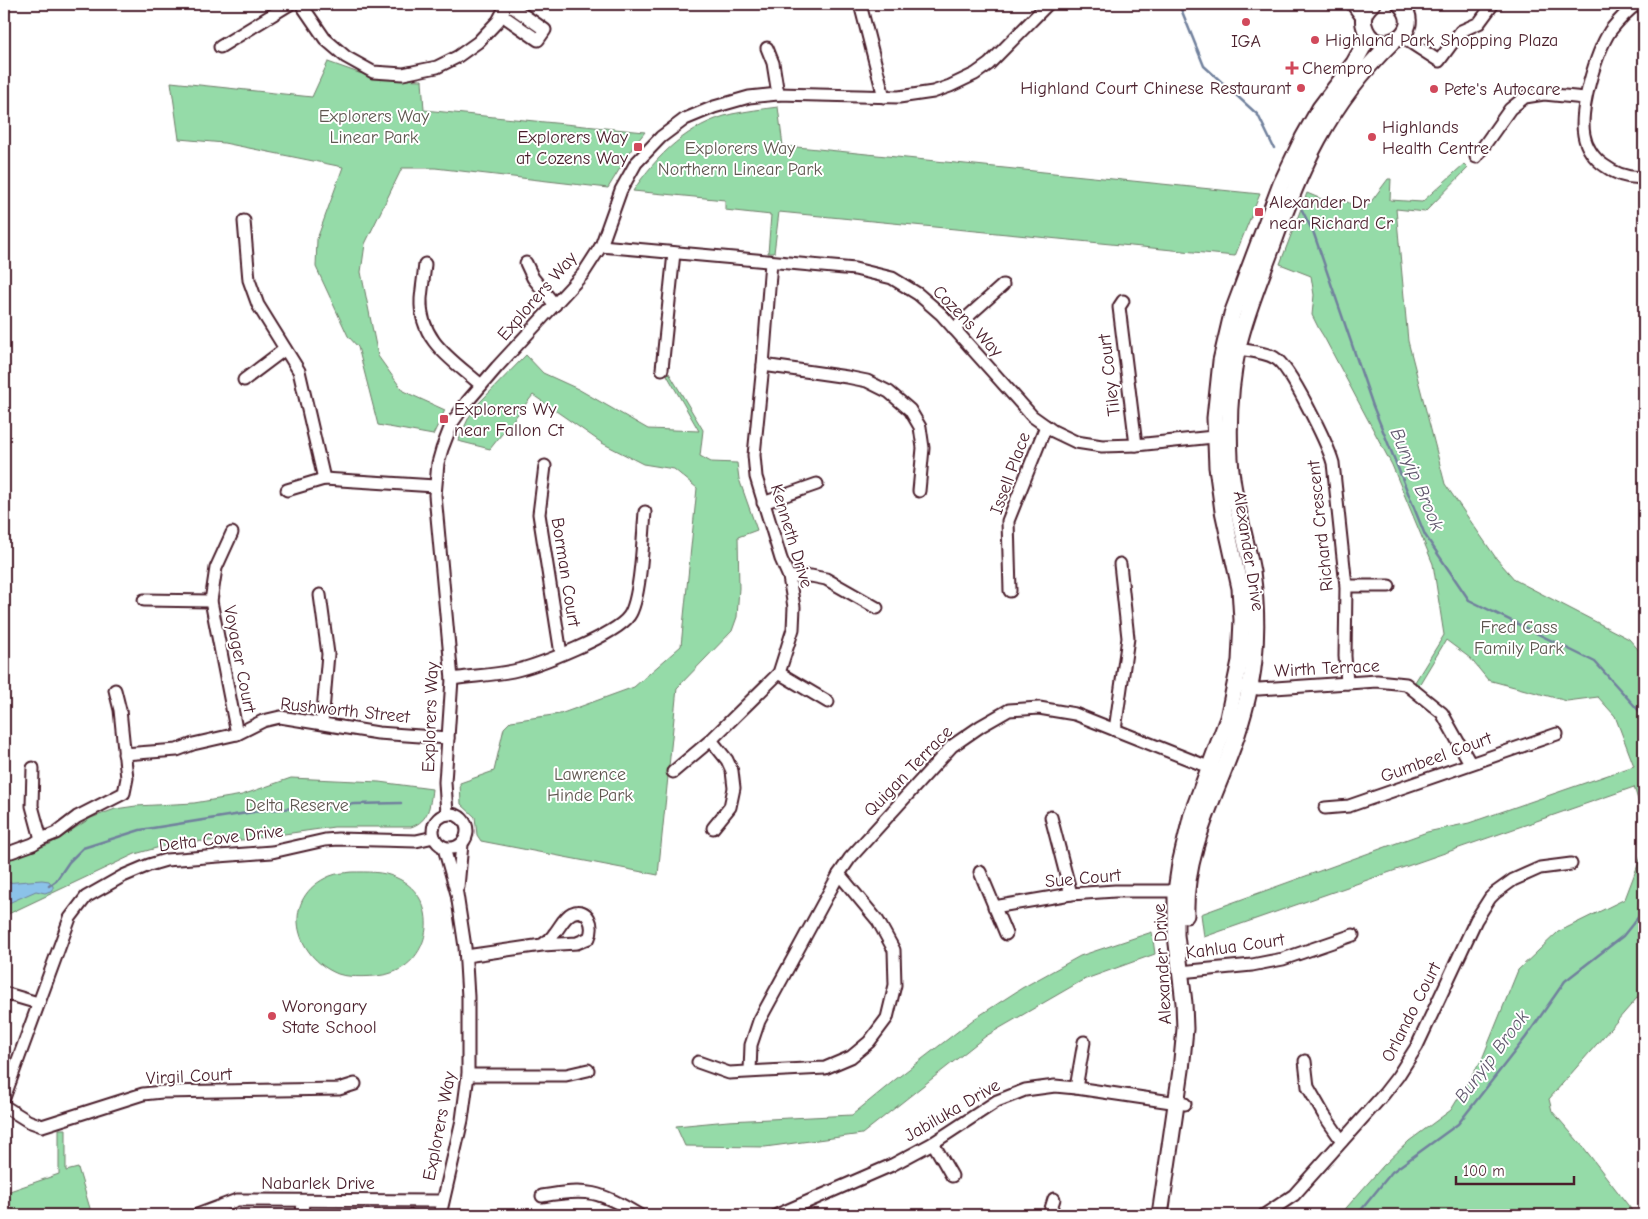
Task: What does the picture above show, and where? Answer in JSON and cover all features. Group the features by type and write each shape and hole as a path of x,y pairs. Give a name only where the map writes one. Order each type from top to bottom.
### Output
{"main road":[{"path":"1372,4 1365,12 1363,19 1364,27 1369,36 1379,42 1402,31 1407,12 1400,4"},
{"name":"Alexander Drive","path":"1222,436 1238,348 1250,307 1304,164 1335,110 1361,73 1402,31 1413,4"},
{"name":"Alexander Drive","path":"1160,1215 1180,1103 1192,1063 1192,998 1176,935 1176,891 1180,864 1187,830 1216,770 1241,725 1243,686 1255,646 1255,604 1251,570 1222,436 1217,387 1221,361 1232,314 1281,184 1320,108 1354,63 1369,36"},
{"name":"Alexander Drive","path":"1185,972 1186,910 1189,876 1216,770"},
{"name":"Alexander Drive","path":"1169,1215 1180,1103"}],"street":[{"path":"220,46 290,4"},
{"path":"302,4 325,39 346,57 373,72 403,74 437,67 457,57 478,42 498,21 508,4 545,30 538,40 502,15"},
{"path":"860,4 884,97"},
{"name":"Explorers Way","path":"457,894 462,844 466,838 467,826 459,816 453,813 447,814 444,794 452,679 435,486 438,463 446,435 459,411 583,274 601,246 625,181 643,154 661,137 685,119 714,107 749,98 778,94 884,97 911,96 933,92 975,74 994,60 1048,4"},
{"path":"1352,4 1363,19"},
{"path":"1402,31 1424,51 1439,61 1461,31 1479,23 1493,4"},
{"path":"1637,4 1618,22 1603,44 1585,98 1583,128 1587,145 1600,162 1618,174 1635,178 1644,177"},
{"path":"767,48 773,63 778,94"},
{"path":"1476,158 1510,109 1525,97 1544,94 1585,98"},
{"path":"244,221 249,280 258,305 299,371 324,479"},
{"name":"Cozens Way","path":"601,246 855,270 892,278 918,294 941,314 1032,416 1076,442 1102,446 1136,445 1222,436"},
{"path":"662,369 674,253"},
{"name":"Kenneth Drive","path":"673,772 711,740 779,673 793,629 794,607 789,577 781,559 763,503 756,477 754,455 771,262"},
{"path":"526,263 533,278 555,305"},
{"path":"425,264 421,299 422,312 428,334 440,349 481,385"},
{"path":"954,329 1003,285"},
{"name":"Tiley Court","path":"1123,301 1119,307 1136,445"},
{"name":"Richard Crescent","path":"1238,348 1270,356 1282,363 1325,440 1333,463 1346,586 1345,656 1347,683"},
{"path":"244,380 285,349"},
{"path":"763,366 867,381 890,392 910,410 920,427 923,448 919,491"},
{"name":"Issell Place","path":"1010,591 1008,521 1046,426"},
{"name":"Borman Court","path":"545,466 539,514 561,654"},
{"path":"287,490 324,479 435,486"},
{"path":"763,503 817,484"},
{"path":"452,679 514,671 561,654 618,628 629,616 636,600 645,512"},
{"name":"Voyager Court","path":"232,534 216,568 211,601 237,734"},
{"path":"1115,730 1128,638 1120,564"},
{"path":"789,577 811,576 826,580 877,608"},
{"path":"1346,586 1388,586"},
{"path":"320,595 328,654 322,723"},
{"path":"144,600 211,601"},
{"path":"779,673 828,702"},
{"name":"Wirth Terrace","path":"1243,686 1259,689 1377,681 1406,684 1442,713 1470,763"},
{"path":"4,852 11,852 33,844 41,838 56,833 77,817 124,793 127,778 120,710 115,690"},
{"name":"Quigan Terrace","path":"750,1071 751,1046 759,1021 839,874 850,858 952,746 980,726 1009,710 1039,708 1075,714 1216,770"},
{"name":"Rushworth Street","path":"124,754 177,750 193,744 237,734 262,721 280,717 378,733 448,738"},
{"name":"Gumbeel Court","path":"1325,808 1348,806 1557,734"},
{"path":"711,740 727,760 732,771 734,788 730,807 713,828"},
{"path":"32,768 32,806 41,838"},
{"path":"434,837 433,827 436,821 440,816 447,814"},
{"path":"1051,817 1071,894"},
{"name":"Explorers Way","path":"434,837 444,848 457,894 466,956 468,997 468,1074 462,1120 440,1215"},
{"name":"Delta Cove Drive","path":"4,1098 70,918 86,896 123,876 166,860 272,852 326,840 416,841 434,837"},
{"path":"444,848 457,847 462,844"},
{"name":"Orlando Court","path":"1264,1215 1294,1195 1384,1094 1406,1064 1425,1030 1476,920 1495,893 1513,880 1540,868 1571,864"},
{"path":"980,872 1006,934"},
{"path":"698,1062 729,1073 825,1068 851,1058 869,1042 887,1018 895,985 894,950 878,921 839,874"},
{"name":"Sue Court","path":"994,907 1071,894 1115,891 1176,891"},
{"name":"Kahlua Court","path":"1185,972 1283,960 1352,934"},
{"path":"466,956 542,945"},
{"path":"4,993 38,1003"},
{"path":"1076,1088 1084,1042"},
{"path":"1304,1061 1308,1087 1342,1141"},
{"path":"468,1074 566,1075 588,1070"},
{"name":"Virgil Court","path":"4,1106 28,1121 42,1126 143,1094 339,1089 355,1084"},
{"name":"Jabiluka Drive","path":"777,1215 876,1173 932,1144 997,1101 1012,1094 1055,1086 1180,1103"},
{"path":"932,1144 952,1176"},
{"path":"542,1196 565,1192 596,1193 622,1211 639,1215"},
{"path":"1049,1215 1054,1199"},
{"name":"Nabarlek Drive","path":"197,1215 237,1200 303,1202 442,1200"},
{"path":"302,1215 303,1202"}],"green space":[{"name":"Explorers Way Linear Park","path":"328,62 359,73 393,79 422,80 424,110 645,132 633,147 608,188 435,168 402,168 365,244 361,272 378,356 403,391 445,410 433,435 378,425 358,347 348,336 316,267 317,239 343,167 224,143 179,139 171,82 312,97"},
{"name":"Explorers Way Northern Linear Park","path":"778,107 783,146 1260,194 1235,256 779,212 774,253 768,253 771,215 725,210 725,200 633,191 664,153 688,133 702,125 732,114"},
{"name":"Fred Cass Family Park","path":"1464,164 1468,168 1425,212 1396,209 1408,341 1445,484 1496,558 1515,580 1629,639 1644,656 1644,819 1634,787 1204,937 1201,914 1427,832 1469,823 1634,766 1615,716 1598,697 1567,701 1488,680 1470,658 1446,640 1419,685 1415,682 1444,635 1433,564 1392,465 1312,315 1314,295 1311,276 1280,264 1307,193 1336,205 1340,198 1364,211 1388,179 1391,179 1390,200 1422,202"},
{"name":"Lawrence Hinde Park","path":"526,355 543,373 578,389 648,429 699,431 667,375 669,373 703,430 700,456 711,462 737,463 739,479 757,530 738,537 739,588 737,617 732,631 677,688 658,875 481,841 477,835 475,817 461,804 460,783 494,771 504,728 511,721 560,714 634,687 681,646 697,488 674,469 643,464 602,443 533,395 490,449 458,441 469,417 479,403"},
{"name":"Delta Reserve","path":"291,778 379,782 432,789 428,812 422,821 411,827 334,827 242,840 178,842 135,854 4,916 4,856 19,855 50,844 91,818 115,809 194,803 242,795"},
{"path":"1644,849 1644,990 1549,1099 1552,1111 1584,1148 1634,1213 1631,1215 1340,1215 1383,1166 1409,1141 1451,1110 1482,1059 1518,970 1558,932 1625,899"},
{"path":"352,872 375,872 397,878 411,887 420,900 425,914 426,929 422,944 415,957 403,967 388,974 363,977 338,974 323,965 311,954 303,941 298,926 299,911 304,898 314,886 330,876"},
{"path":"1152,932 1155,954 1083,980 986,1036 862,1134 765,1147 685,1146 676,1126 728,1121 852,1115 974,1019 1022,988 1080,956"},
{"path":"59,1129 66,1129 66,1171 78,1168 92,1215 4,1215 4,1193 59,1174"}],"water":[{"path":"49,881 53,886 53,890 45,893 36,891 4,905 4,883"}],"waterway":[{"name":"Bunyip Brook","path":"1179,4 1204,66 1258,115 1274,148"},
{"name":"Bunyip Brook","path":"1302,210 1314,234 1373,406 1425,535 1469,600 1595,662 1641,713 1644,723"},
{"path":"49,886 56,881 69,862 83,848 140,830 266,810 401,803"},
{"name":"Bunyip Brook","path":"1357,1215 1392,1172 1458,1124 1526,1037 1565,981 1623,936 1644,910"}],"place":[{"name":"IGA","path":"1246,22"},
{"name":"Highland Park Shopping Plaza","path":"1315,40"},
{"name":"Chempro","path":"1292,68"},
{"name":"Highland Court Chinese Restaurant","path":"1301,88"},
{"name":"Pete's Autocare","path":"1434,89"},
{"name":"Highlands Health Centre","path":"1372,137"},
{"name":"Explorers Way at Cozens Way","path":"638,147"},
{"name":"Alexander Dr near Richard Cr","path":"1259,212"},
{"name":"Explorers Wy near Fallon Ct","path":"444,419"},
{"name":"Worongary State School","path":"272,1016"}]}
